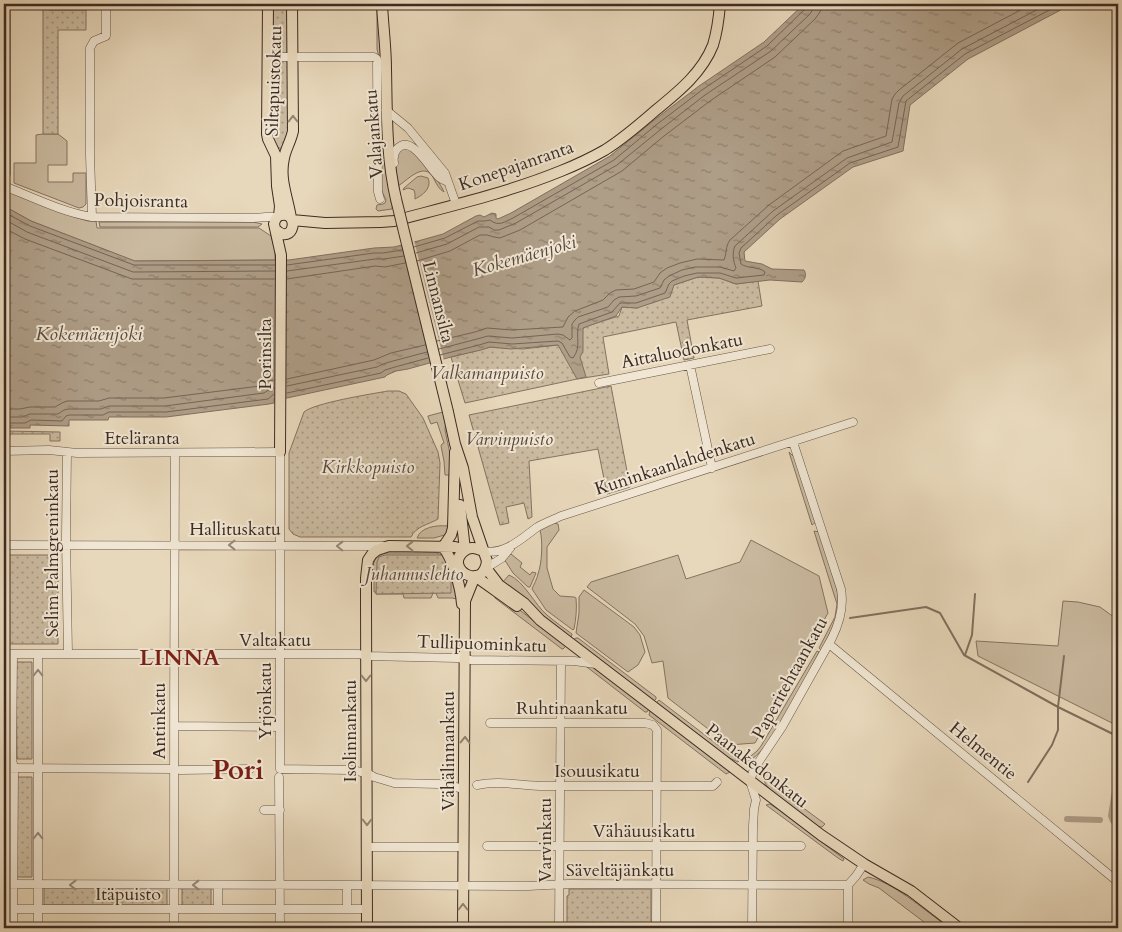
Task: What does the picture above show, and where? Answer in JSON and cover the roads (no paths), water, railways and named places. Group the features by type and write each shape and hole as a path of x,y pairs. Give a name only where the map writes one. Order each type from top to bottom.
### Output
{"main road":[{"name":"Siltapuistokatu","path":"268,4 267,134 277,162 277,186 280,206 278,217"},
{"name":"Siltapuistokatu","path":"290,225 283,180 284,156 293,131 292,4"},
{"name":"Valajankatu","path":"382,4 386,67 388,159 396,197"},
{"name":"Valajankatu","path":"386,67 388,4"},
{"name":"Konepajanranta","path":"290,225 394,221 526,184 590,158 626,136 691,80 713,45 720,4"},
{"path":"273,148 280,152 288,148"},
{"name":"Linnansilta","path":"396,197 455,444"},
{"path":"286,215 290,225 281,233 275,229 274,224 278,217 286,215"},
{"name":"Porinsilta","path":"281,255 290,225"},
{"name":"Porinsilta","path":"275,229 281,255 280,452"},
{"path":"455,444 453,528 443,547 451,560 461,595 462,618 465,626"},
{"path":"455,444 465,550"},
{"path":"455,444 471,511 486,558 486,568 475,576 467,575 459,568 459,556 465,550 474,548 483,551"},
{"name":"Hallituskatu","path":"389,546 443,547 465,550"},
{"name":"Isolinnankatu","path":"367,928 366,578 368,560 372,554 389,546"},
{"name":"Paanakedonkatu","path":"486,568 499,585 524,603 540,620"},
{"name":"Paanakedonkatu","path":"475,576 521,609 540,620 822,835 864,864 910,891 959,928"},
{"name":"Vähälinnankatu","path":"463,928 465,600 475,576"},
{"path":"465,626 468,618 468,604 472,596 480,590 495,591"}],"street":[{"path":"4,179 6,174 6,4"},
{"path":"92,217 90,48 94,41 106,36 106,4"},
{"path":"267,57 374,57 377,59 378,192 380,199"},
{"path":"386,110 408,128 445,173 456,204"},
{"path":"386,128 398,120"},
{"path":"396,197 394,154 400,146 413,147 438,176 448,182"},
{"name":"Pohjoisranta","path":"4,186 80,216 278,217"},
{"name":"Pohjoisranta","path":"253,218 265,222 275,229"},
{"name":"Aittaluodonkatu","path":"599,383 770,349"},
{"path":"690,365 712,468"},
{"name":"Kuninkaanlahdenkatu","path":"483,551 492,553 511,546 537,528 561,516 853,422"},
{"name":"Paperitehtaankatu","path":"750,781 754,769 782,727 829,644 840,617 841,589 793,442"},
{"name":"Eteläranta","path":"4,451 49,450 84,453 280,452"},
{"name":"Selim Palmgreninkatu","path":"67,452 68,654"},
{"name":"Yrjönkatu","path":"280,452 280,928"},
{"name":"Antinkatu","path":"174,928 177,769 174,726 175,453"},
{"name":"Hallituskatu","path":"4,545 389,546"},
{"name":"Kuninkaanlahdenkatu","path":"486,568 502,558 511,546"},
{"name":"Helmentie","path":"829,644 1118,882"},
{"name":"Valtakatu","path":"4,654 359,654 366,656"},
{"path":"13,654 13,928"},
{"path":"38,654 38,928"},
{"name":"Tullipuominkatu","path":"366,656 574,660 597,664"},
{"name":"Varvinkatu","path":"559,928 561,661"},
{"name":"Ruhtinaankatu","path":"490,723 645,723 653,725 657,730 656,786"},
{"path":"174,726 280,727"},
{"path":"4,768 250,769"},
{"path":"280,773 351,770 367,773 394,783 439,784 464,789"},
{"path":"750,781 756,800 752,846 752,928"},
{"name":"Isouusikatu","path":"477,786 486,783 522,783 528,786 713,786 717,782"},
{"path":"656,786 656,928"},
{"path":"264,810 280,810"},
{"path":"367,846 463,847"},
{"name":"Vähäuusikatu","path":"488,846 801,846"},
{"path":"848,928 848,885 864,864"},
{"name":"Itäpuisto","path":"4,884 367,885"},
{"path":"218,885 218,910"},
{"path":"347,885 347,909"},
{"name":"Säveltäjänkatu","path":"367,885 848,885"},
{"name":"Itäpuisto","path":"4,909 367,910"}],"water":[{"name":"Kokemäenjoki","path":"804,4 1072,4 968,59 910,105 903,151 853,167 780,219 744,252 745,261 762,264 772,269 804,270 805,277 802,282 770,280 736,284 719,278 698,277 674,285 670,297 637,308 622,307 616,316 583,328 583,351 580,357 586,377 577,379 558,345 511,349 490,347 396,371 385,377 287,398 274,399 274,403 269,404 166,417 109,417 108,420 69,420 69,426 30,425 30,428 4,428 4,206 31,221 135,261 289,260 394,247 418,241 443,234 476,216 484,217 492,213 496,214 498,219 610,156 699,86 764,42"}],"waterway":[{"path":"965,655 972,635 975,594"},
{"path":"850,618 926,607 940,613 964,655 1058,707 1115,735 1118,743"},
{"path":"1028,782 1052,745 1058,730 1058,707 1064,656"},
{"path":"1117,779 1118,768"},
{"path":"1117,779 1111,816 1113,821 1118,821"},
{"path":"1067,819 1100,820"}],"district":[{"name":"LINNA","path":"180,658"},
{"name":"Pori","path":"238,770"}],"park label":[{"name":"Valkamanpuisto","path":"487,373"},
{"name":"Varvinpuisto","path":"509,439"},
{"name":"Kirkkopuisto","path":"368,467"},
{"name":"Juhannuslehto","path":"414,574"}]}
